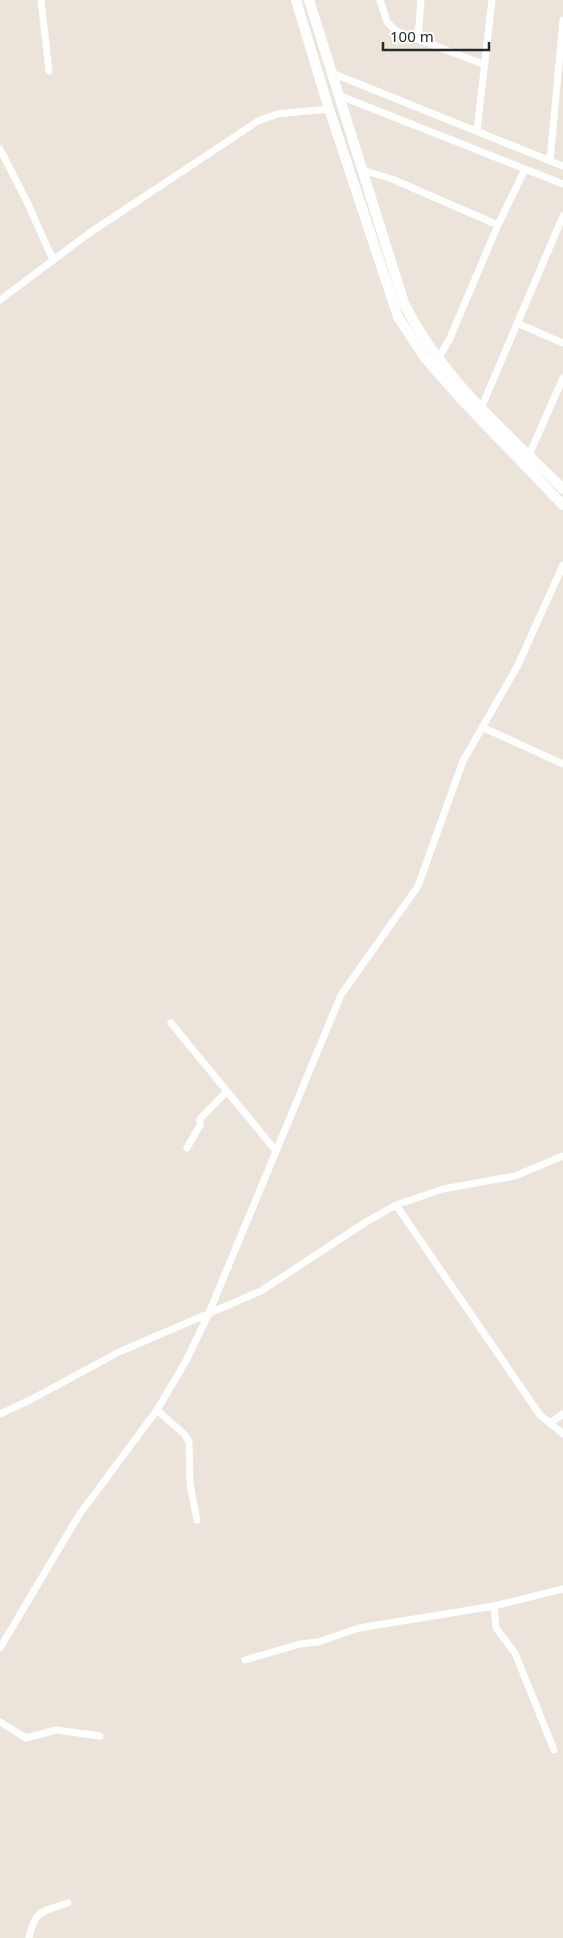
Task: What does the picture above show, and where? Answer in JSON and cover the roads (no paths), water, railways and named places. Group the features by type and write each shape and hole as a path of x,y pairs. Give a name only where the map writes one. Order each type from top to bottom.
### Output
{"street":[{"path":"41,0 49,71"},
{"path":"296,0 329,109 398,317 425,358 461,399 563,505"},
{"path":"309,0 404,303 423,338 458,382 563,489"},
{"path":"380,0 388,22 396,31 483,64"},
{"path":"418,39 421,0"},
{"path":"477,131 483,64 492,0"},
{"path":"550,160 563,20"},
{"path":"332,73 563,166"},
{"path":"338,94 563,184"},
{"path":"0,300 88,234 258,121 277,114 329,109"},
{"path":"0,149 28,204 52,260"},
{"path":"439,358 450,338 498,225 525,169"},
{"path":"362,170 392,179 498,225"},
{"path":"482,406 563,216"},
{"path":"517,324 563,343"},
{"path":"529,454 563,378"},
{"path":"0,1648 79,1515 157,1410 186,1361 208,1314 341,995 418,886 463,762 518,665 563,566"},
{"path":"482,727 563,764"},
{"path":"170,1022 276,1151"},
{"path":"187,1148 200,1125 200,1119 227,1091"},
{"path":"0,1414 119,1352 261,1291 366,1222 396,1205 444,1189 515,1176 563,1156"},
{"path":"396,1205 540,1415 563,1434"},
{"path":"157,1410 185,1434 189,1442 190,1484 197,1520"},
{"path":"550,1424 563,1414"},
{"path":"245,1660 300,1644 318,1642 359,1628 494,1606 563,1590"},
{"path":"494,1606 496,1628 515,1653 554,1750"},
{"path":"0,1722 26,1738 56,1730 100,1736"},
{"path":"29,1938 32,1921 36,1916 68,1903"}]}
